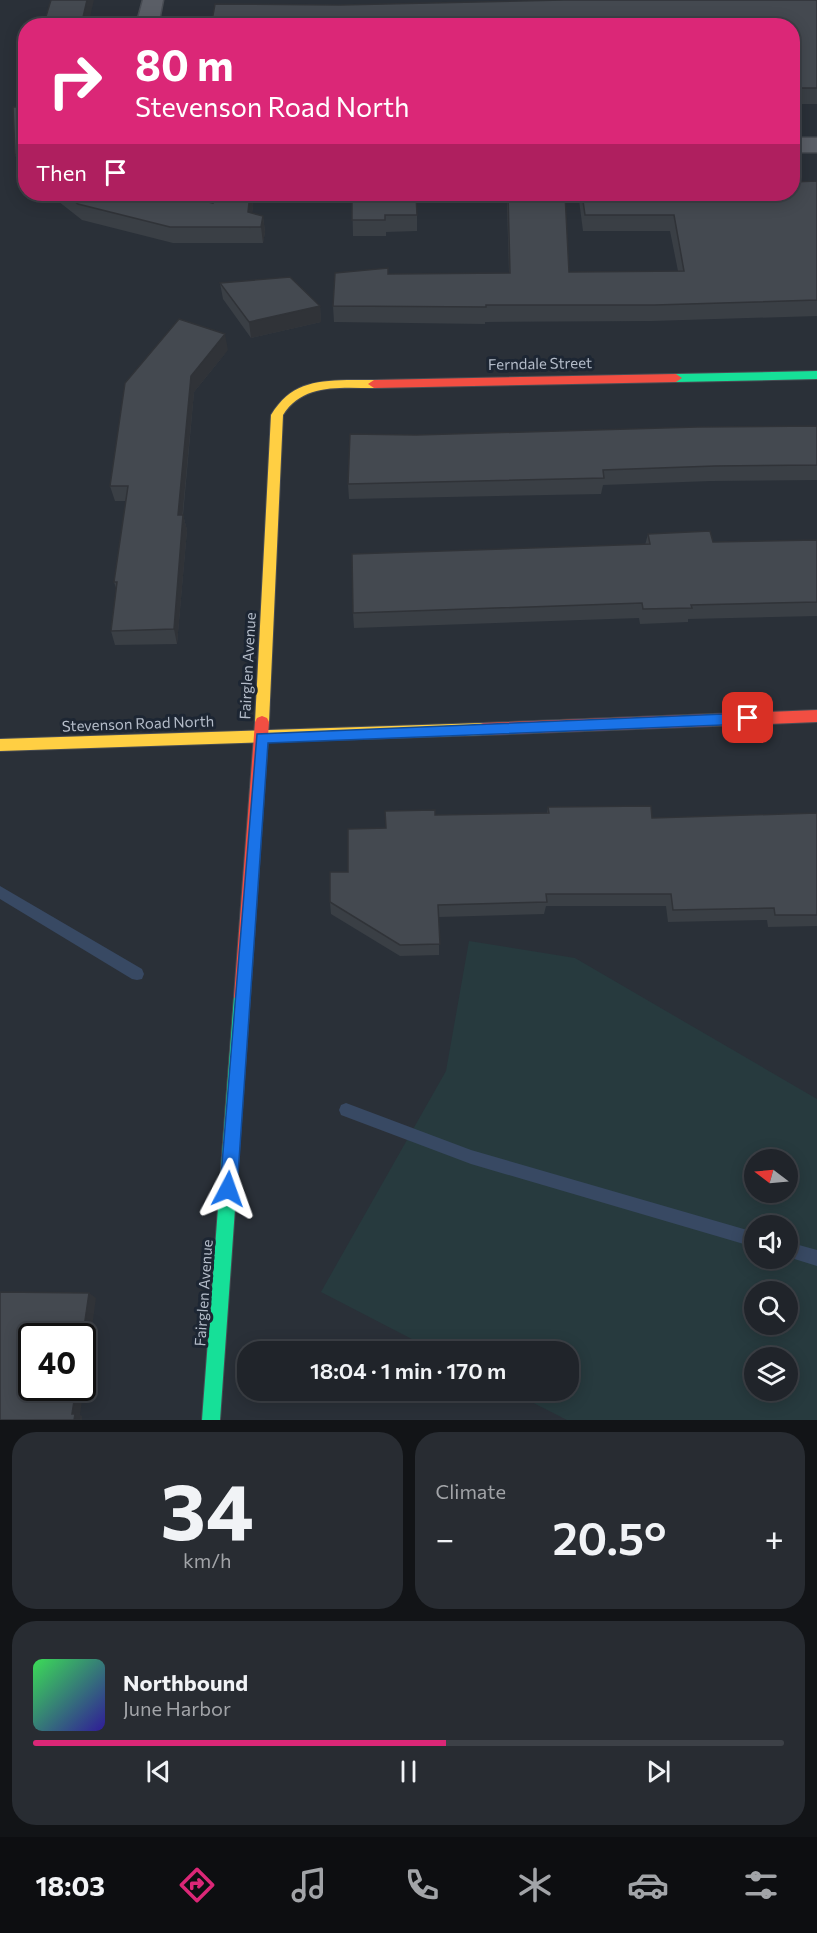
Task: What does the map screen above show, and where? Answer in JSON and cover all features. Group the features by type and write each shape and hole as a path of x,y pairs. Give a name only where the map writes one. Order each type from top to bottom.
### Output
{"street":[{"path":"149,18 153,0"},
{"path":"800,145 817,145"},
{"name":"Ferndale Street","path":"277,415 280,406 289,396 303,388 325,385 817,375"},
{"name":"Fairglen Avenue","path":"211,1420 261,738 277,415"},
{"name":"Stevenson Road North","path":"0,745 261,738 817,716"}],"green space":[{"path":"469,941 575,958 817,1099 817,1420 567,1420 530,1401 579,1401 579,1341 416,1341 321,1292 446,1071"}],"building":[{"path":"51,0 87,0 83,18 45,18"},
{"path":"563,0 817,0 817,88 800,88 800,18 212,18 215,4 340,5"},
{"path":"13,107 18,107 18,156 15,154"},
{"path":"817,181 817,300 655,305 333,306 335,273 388,268 388,274 510,273 508,201 565,201 569,272 684,271 674,215 585,215 583,201 800,201 800,182"},
{"path":"74,201 204,201 213,203 213,201 249,201 248,212 263,216 261,227 170,227 78,204"},
{"path":"352,201 416,201 417,215 385,215 385,220 352,220"},
{"path":"290,277 320,306 249,322 220,283"},
{"path":"179,319 225,334 191,376 178,515 183,515 174,629 111,631 117,582 114,582 128,486 110,486 125,383"},
{"path":"817,426 817,465 603,470 604,478 348,484 350,434 416,435"},
{"path":"710,531 713,542 817,540 817,602 691,605 692,608 643,609 642,603 353,613 352,554 650,544 648,534"},
{"path":"651,806 652,818 817,813 817,915 775,915 774,908 673,910 671,894 546,894 547,902 438,905 440,944 400,945 330,902 330,872 348,872 348,829 386,828 385,811 435,810 435,815 549,813 548,807"},
{"path":"0,1292 89,1293 85,1323 18,1323 18,1401 74,1401 72,1414 75,1414 74,1420 0,1420"}],"waterway":[{"path":"0,892 137,974"},
{"path":"346,1110 471,1157 744,1237"},
{"path":"798,1253 817,1258"}],"traffic: fast":[{"path":"676,378 817,375"},
{"path":"211,1420 242,997"}],"traffic: slow":[{"path":"262,722 277,415 285,403 306,389 333,384 374,384"},
{"path":"0,745 483,729"}],"traffic: jam":[{"path":"374,384 676,378"},
{"path":"483,729 817,716"},
{"path":"242,997 262,722"}],"route":[{"path":"228,1189 261,738 748,718"}]}
